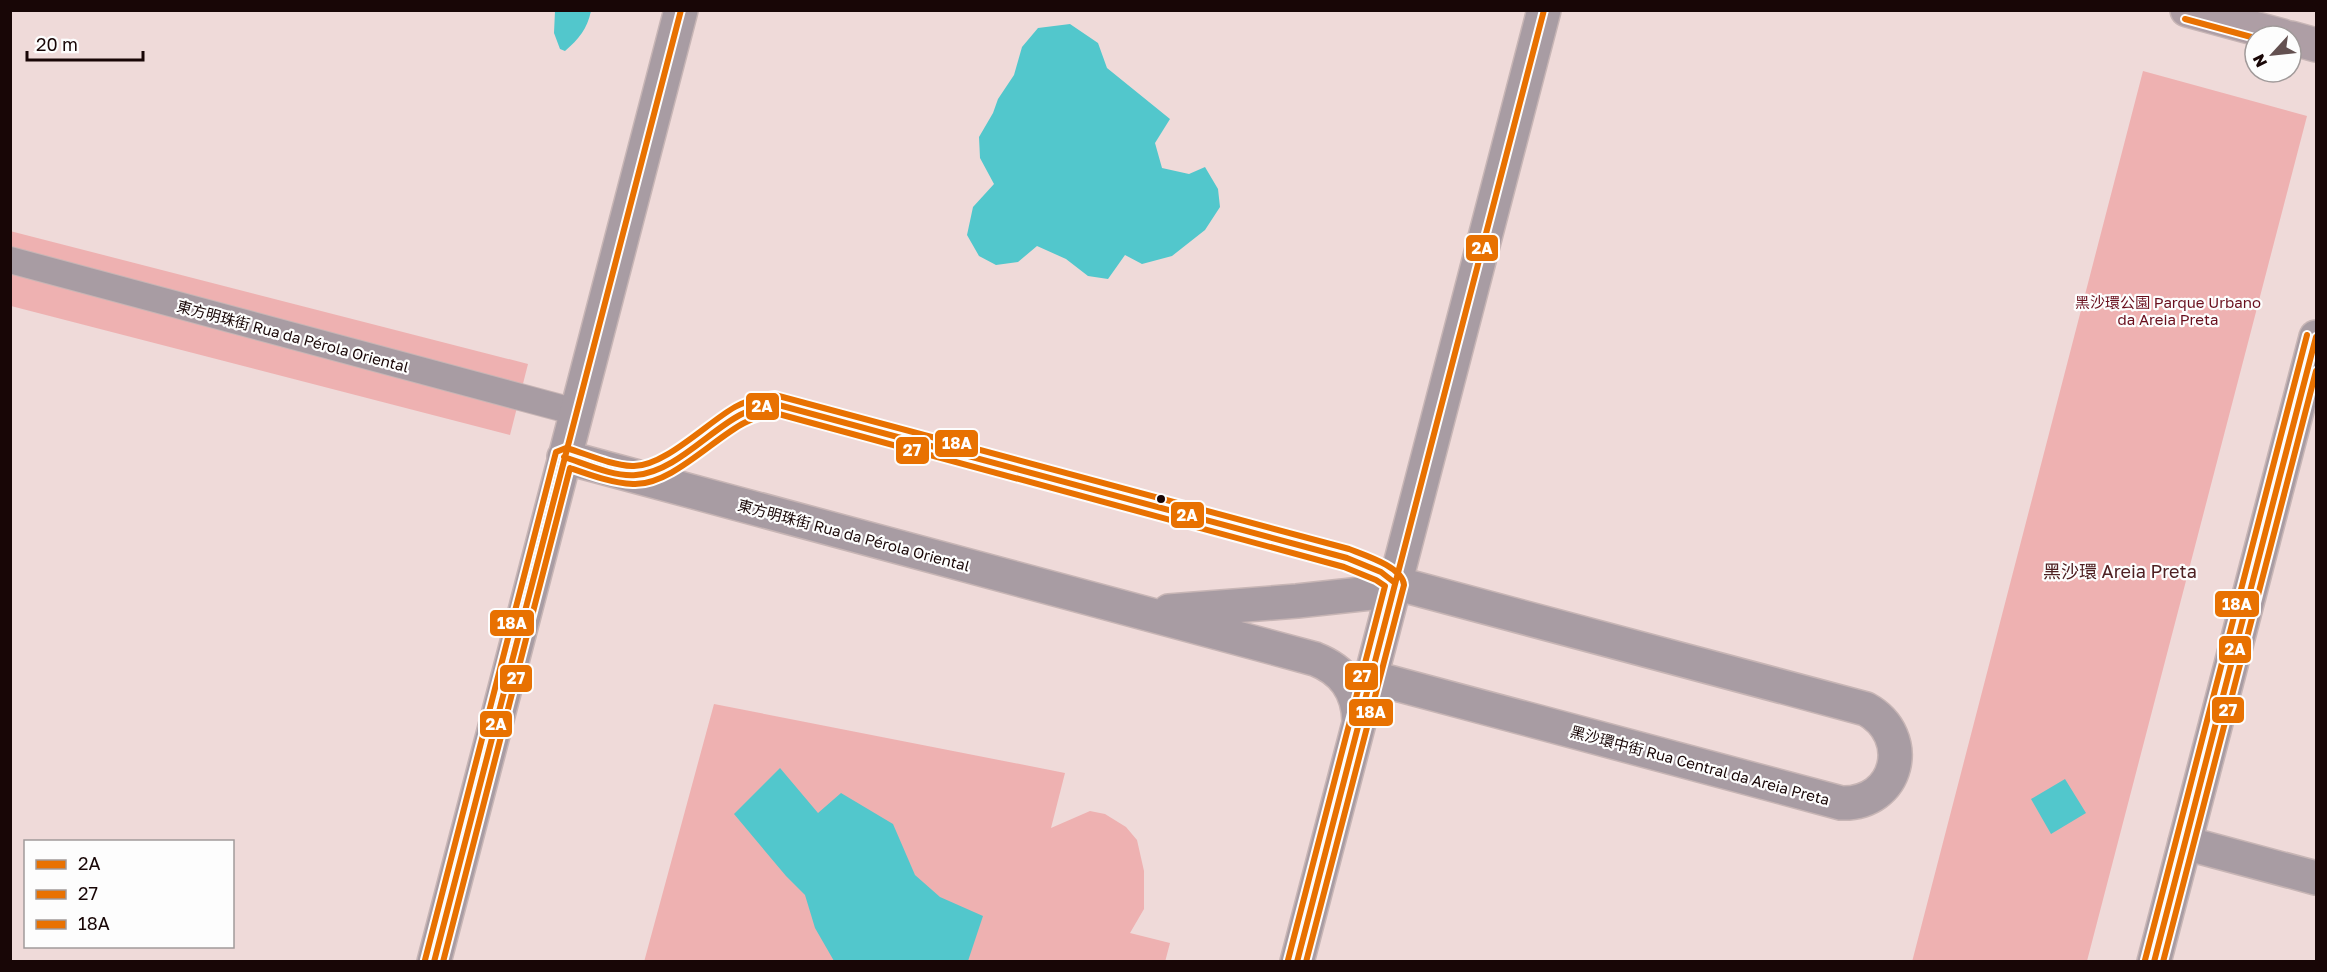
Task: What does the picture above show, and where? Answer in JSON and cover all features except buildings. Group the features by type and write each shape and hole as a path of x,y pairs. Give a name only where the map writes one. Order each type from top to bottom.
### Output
{"main road":[{"path":"2187,10 2243,25"}],"street":[{"path":"434,962 681,10"},
{"path":"1297,962 1544,10"},
{"name":"東方明珠街 Rua da Pérola Oriental","path":"10,260 576,412"},
{"path":"2154,962 2316,337"},
{"name":"東方明珠街 Rua da Pérola Oriental","path":"564,458 1324,662 1340,673 1352,689 1358,708 1359,722"},
{"name":"東方明珠街 Rua da Pérola Oriental","path":"1143,613 1371,593 1382,591 1395,583"},
{"name":"黑沙環中街 Rua Central da Areia Preta","path":"1370,677 1841,803 1871,797 1883,787 1894,767 1894,744 1889,729 1866,709 1395,583"},
{"path":"2185,843 2316,879"}],"green space":[{"name":"黑沙環公園 Parque Urbano da Areia Preta","path":"2143,71 2307,116 2087,961 1912,962"},
{"path":"10,231 528,364 510,435 11,306"},
{"path":"714,704 1065,773 1051,828 1090,811 1105,814 1126,827 1137,840 1144,871 1144,909 1130,933 1170,943 1165,962 644,962"}],"water":[{"path":"555,11 591,11 582,33 565,51 560,49 554,33"},
{"path":"1070,24 1098,43 1107,68 1170,119 1155,143 1162,168 1189,174 1205,167 1218,189 1220,207 1205,230 1172,256 1142,264 1125,255 1108,279 1088,276 1066,259 1037,246 1018,262 996,265 979,256 967,235 973,207 994,184 980,158 979,137 998,99 1014,75 1022,47 1038,28"},
{"path":"780,768 818,813 841,793 893,824 915,875 940,897 983,916 968,961 834,961 815,928 805,895 734,814"},
{"path":"2065,779 2086,813 2051,834 2031,799"}],"transit line":[{"name":"2A","path":"434,962 681,10"},
{"name":"2A","path":"1297,962 1544,10"},
{"name":"27","path":"2185,19 2243,35"},
{"name":"18A","path":"2145,960 2307,335"},
{"name":"2A","path":"2154,962 2316,337"},
{"name":"27","path":"2163,962 2316,371"},
{"name":"18A","path":"425,960 556,452 566,448 615,464 644,465 671,452 735,407 745,402 775,395 1349,549 1382,562 1397,573 1404,585 1306,962"},
{"name":"2A","path":"564,457 618,474 636,475 650,472 677,459 740,415 775,404 1347,558 1381,572 1395,583"},
{"name":"27","path":"443,962 570,468 617,482 647,483 676,470 744,423 775,413 1344,567 1385,586 1288,960"}],"district":[{"name":"黑沙環 Areia Preta","path":"2120,571"}]}
